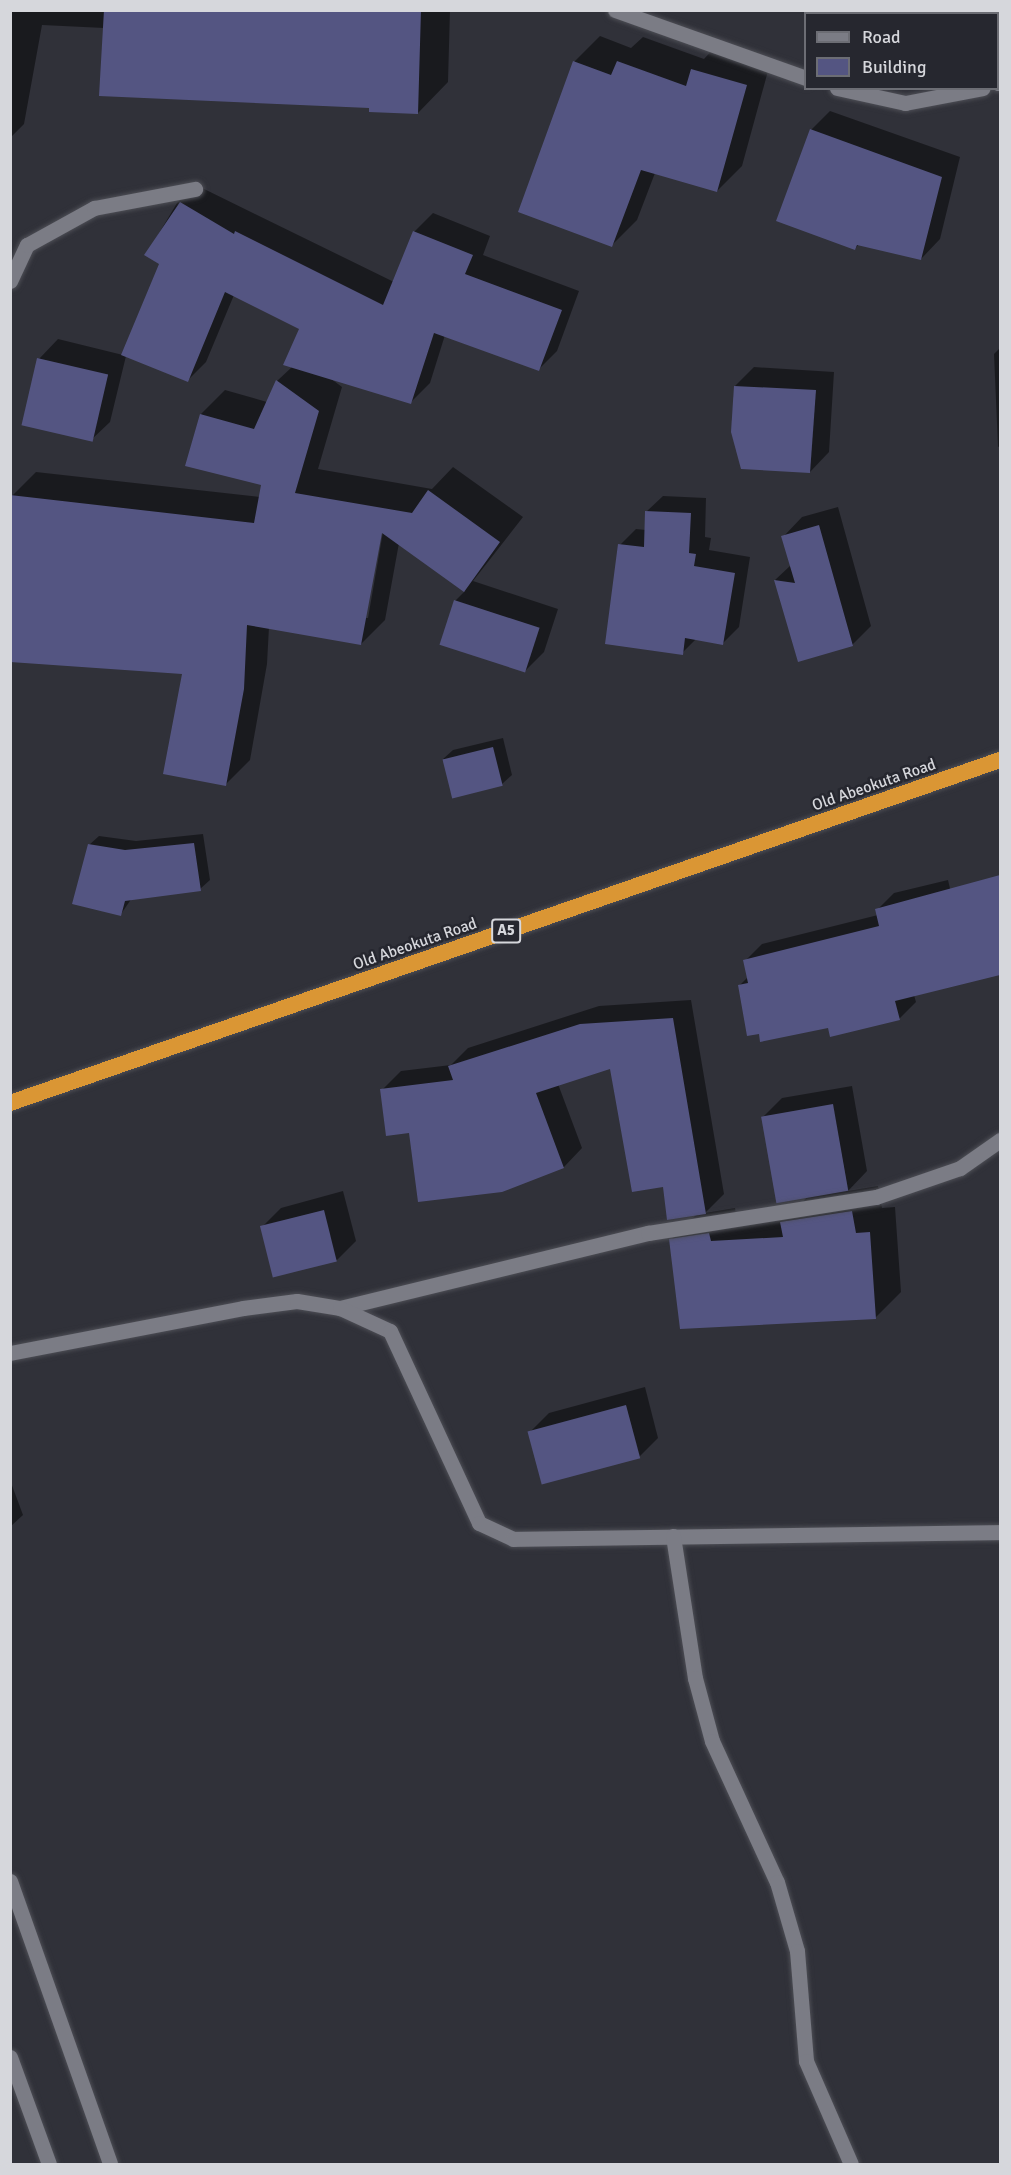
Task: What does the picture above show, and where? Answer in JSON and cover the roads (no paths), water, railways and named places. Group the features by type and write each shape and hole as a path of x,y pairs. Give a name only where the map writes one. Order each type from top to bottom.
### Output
{"highway":[{"name":"Old Abeokuta Road","path":"10,1102 1000,760"}],"street":[{"path":"615,10 804,77"},
{"path":"846,90 905,103 973,90"},
{"path":"10,281 27,245 94,208 195,189"},
{"path":"340,1308 648,1233 876,1197 960,1168 1000,1140"},
{"path":"10,1353 243,1308 297,1301 340,1308 390,1331 479,1524 513,1539 1000,1532"},
{"path":"673,1536 695,1678 712,1741 777,1882 797,1951 806,2061 851,2164"},
{"path":"10,1881 110,2164"},
{"path":"10,2057 49,2164"}]}
